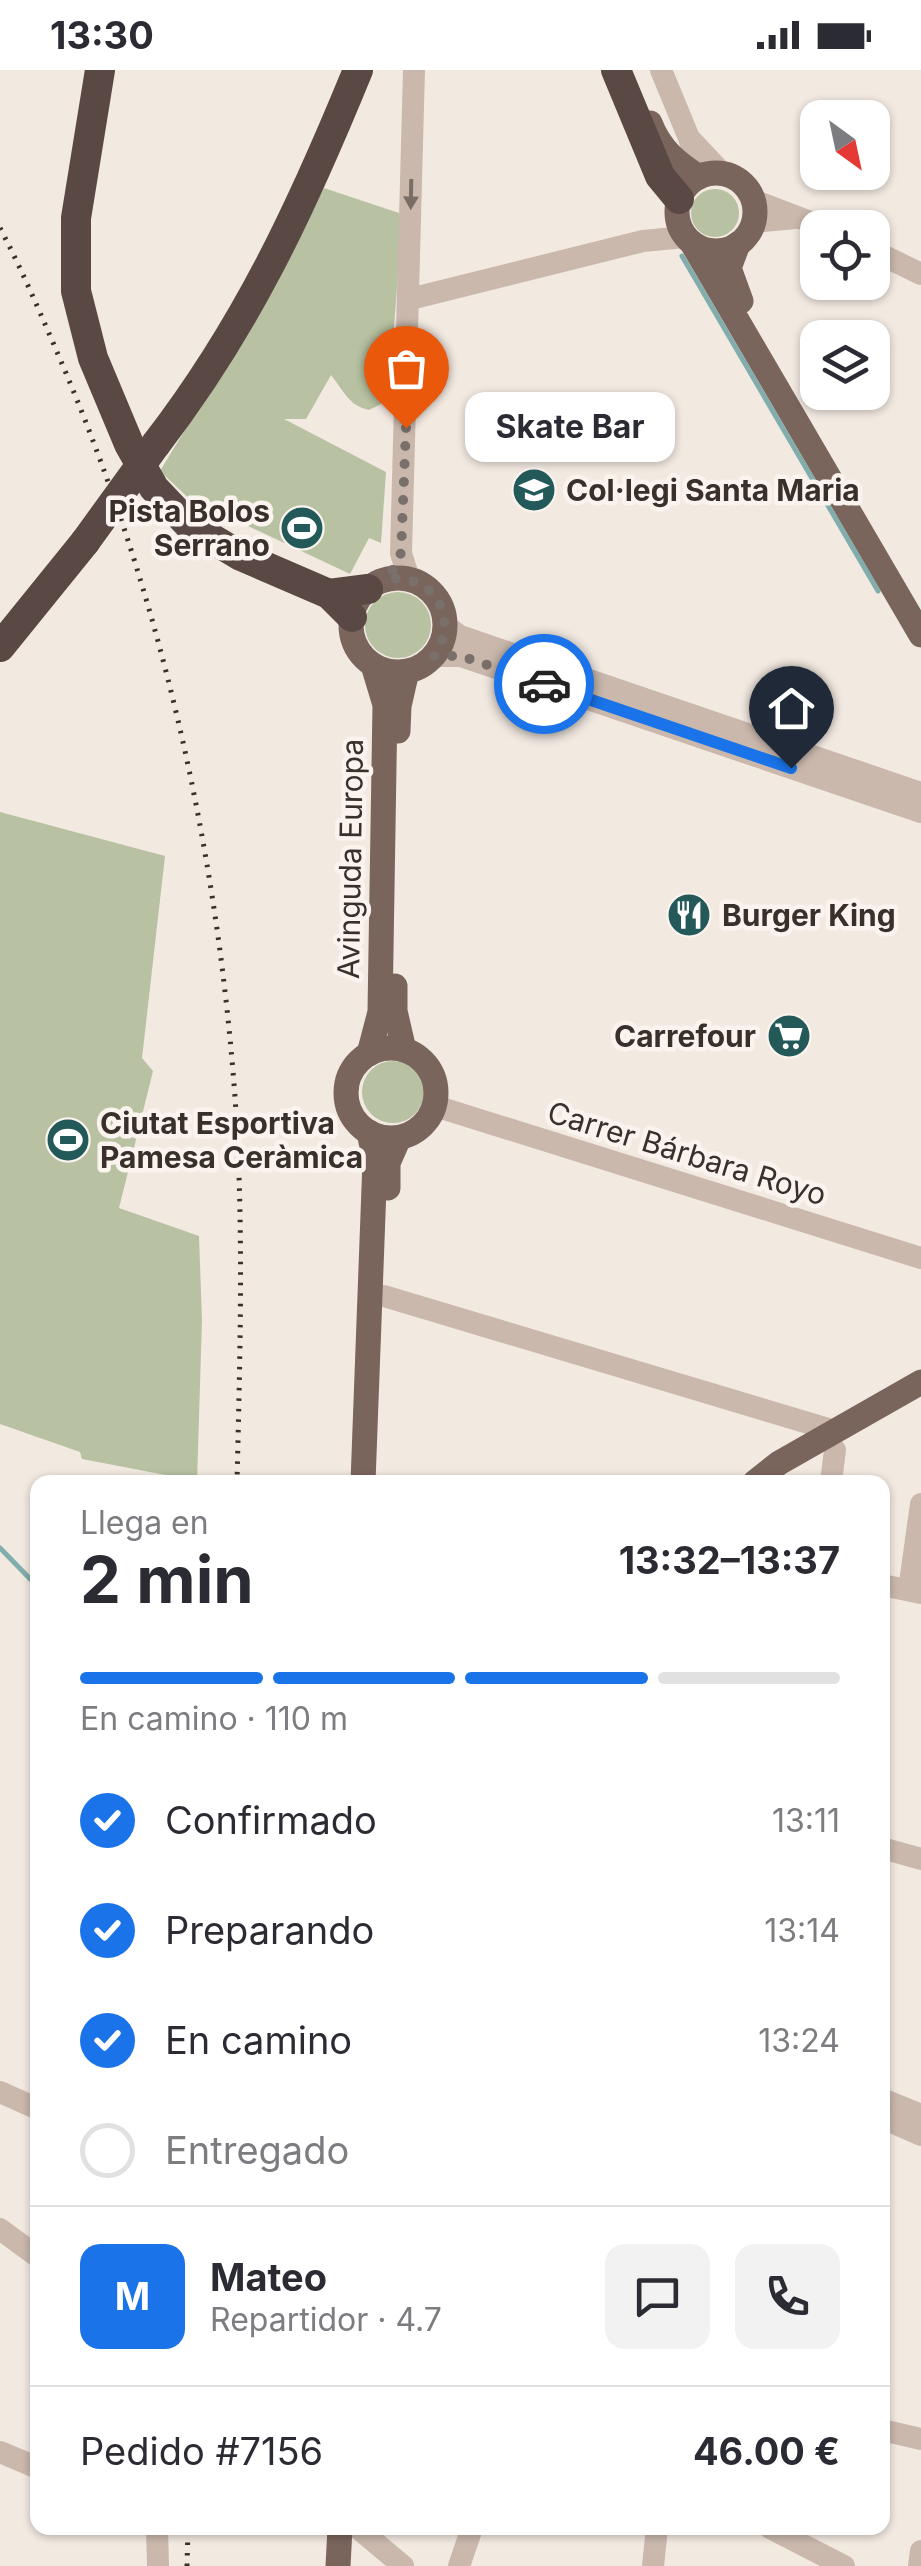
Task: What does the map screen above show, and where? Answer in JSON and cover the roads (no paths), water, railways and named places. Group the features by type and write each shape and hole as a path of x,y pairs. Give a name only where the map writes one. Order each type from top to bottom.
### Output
{"highway":[{"path":"100,70 76,218 76,291 93,358 130,444 154,488 190,524 241,556 329,594 352,617"},
{"path":"156,444 229,318 265,246 299,172 337,70"},
{"path":"0,646 85,542 191,399 240,324 314,178 358,70"},
{"path":"616,70 660,176 694,204"},
{"path":"329,594 389,582"}],"main road":[{"path":"629,70 656,138 672,160 920,625"},
{"path":"694,204 741,182 753,211 730,268 734,290 920,625"},
{"path":"694,204 715,251 738,244"},
{"path":"389,582 424,585 443,610 444,636 434,656 408,671 384,670 373,665 355,644 355,606 389,582"},
{"name":"Avinguda Europa","path":"369,1054 380,1012 385,705 373,665"},
{"name":"Avinguda Europa","path":"404,1050 395,1011 399,706 408,671"},
{"path":"363,1475 376,1162 368,1132 351,1112 347,1086 351,1073 369,1054 392,1048 404,1050 427,1066 434,1078 435,1106 422,1126 399,1138 368,1132"},
{"path":"376,1475 388,1163 399,1138"},
{"path":"789,1475 921,1382"},
{"path":"765,1475 803,1449 835,1440 921,1401"},
{"path":"325,2566 327,2535"},
{"path":"338,2566 340,2535"}],"street":[{"path":"389,582 401,553 414,70"},
{"path":"410,299 643,241 694,204 689,138 661,70"},
{"path":"753,211 800,217"},
{"path":"890,259 921,274"},
{"path":"446,625 460,636 921,793"},
{"path":"434,656 461,656 921,812"},
{"name":"Carrer Bárbara Royo","path":"435,1106 921,1258"},
{"path":"384,1296 794,1418 835,1440 832,1475"},
{"path":"794,1418 803,1449"},
{"path":"890,1587 915,1592 921,1504"},
{"path":"890,1850 921,1859"},
{"path":"0,2092 30,2105"},
{"path":"890,2102 921,2115"},
{"path":"890,2121 921,2134"},
{"path":"0,2229 30,2251"},
{"path":"890,2432 921,2439"},
{"path":"0,2452 30,2465"},
{"path":"157,2535 158,2566"},
{"path":"366,2535 403,2566"},
{"path":"459,2566 470,2535"},
{"path":"653,2566 657,2535"},
{"path":"790,2535 844,2566"},
{"path":"919,2566 921,2551"}],"waterway":[{"path":"682,256 878,591"},
{"path":"0,1548 30,1579"}],"railway":[{"path":"0,228 57,352 125,532 153,624 197,811 226,1001 238,1145 237,1475"},
{"path":"187,2566 188,2535"}],"place":[{"name":"Skate Bar","path":"406,428"},
{"name":"Col·legi Santa Maria","path":"534,490"},
{"name":"Pista Bolos Serrano","path":"302,528"},
{"name":"Burger King","path":"689,915"},
{"name":"Carrefour","path":"789,1036"},
{"name":"Ciutat Esportiva Pamesa Ceràmica","path":"68,1140"}]}
